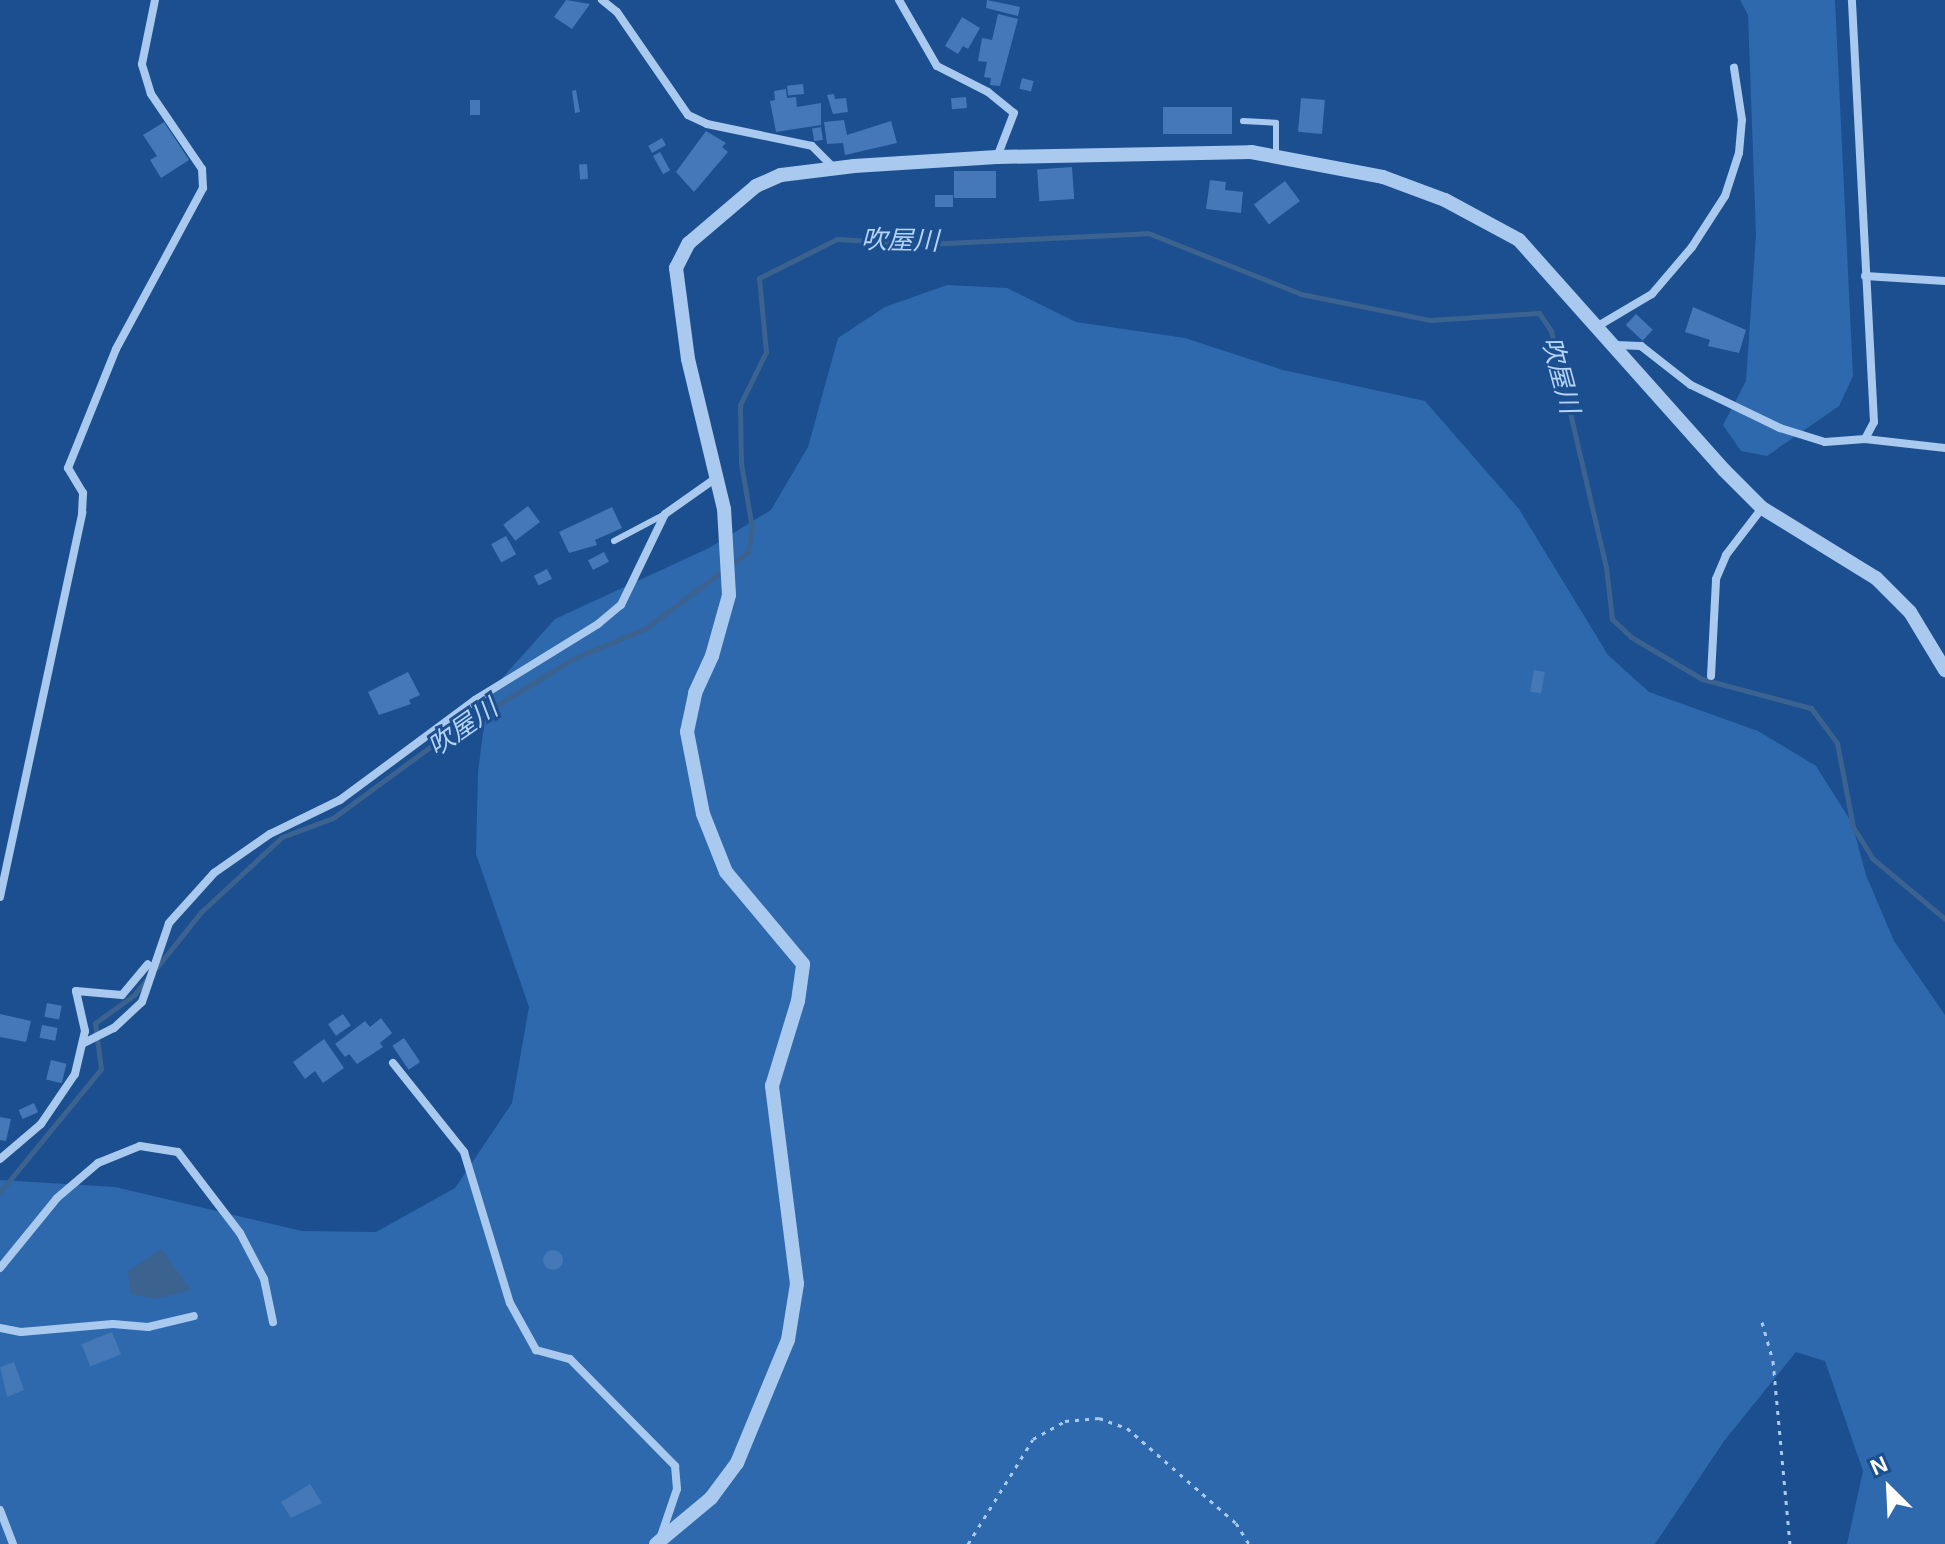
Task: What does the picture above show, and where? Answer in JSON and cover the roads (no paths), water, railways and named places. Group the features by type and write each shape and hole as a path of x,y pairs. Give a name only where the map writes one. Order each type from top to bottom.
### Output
{"street":[{"path":"0,897 82,513 83,493 68,468 116,349 203,188 202,169 151,94 142,64 155,0"},
{"path":"602,0 617,12 688,115 707,124 812,146 833,167"},
{"path":"899,0 937,66 988,92 1014,113 997,157"},
{"path":"1852,0 1863,127 1865,276 1874,422 1865,439"},
{"path":"1598,326 1652,294 1692,247 1725,196 1739,153 1742,120 1734,68"},
{"path":"657,1543 711,1498 737,1463 788,1340 797,1284 772,1086 798,1001 803,964 726,872 703,814 687,732 695,693 712,656 729,595 724,509 688,359 676,268 680,255 756,186 781,175 833,167 997,157 1276,155 1383,177 1488,220 1519,240 1615,345 1663,404 1762,508 1876,578 1910,612 1944,659"},
{"path":"1865,276 1945,281"},
{"path":"1615,345 1641,346 1691,385 1780,428 1825,442 1865,439 1945,448"},
{"path":"84,1043 114,1028 142,1002 169,923 214,873 270,834 340,800 475,700 598,624 621,605 665,514 716,478"},
{"path":"1711,676 1716,579 1726,555 1762,508"},
{"path":"0,1159 56,1106 75,1074 84,1043 76,991 122,995 148,964"},
{"path":"393,1063 464,1152 510,1303 536,1350 570,1359 675,1466 677,1489 657,1543"},
{"path":"0,1268 57,1198 98,1163 140,1146 178,1152 240,1233 264,1279 273,1322"},
{"path":"0,1328 21,1332 113,1324 148,1327 194,1316"},
{"path":"0,1510 13,1544"}],"lane":[{"path":"1243,121 1276,123 1276,155"},
{"path":"614,541 665,514"}],"waterway":[{"name":"吹屋川","path":"157,967 201,912 282,837 333,818 441,739 573,659 646,628 748,552 752,528 741,463 740,405 766,352 759,278 837,239 926,244 1148,233 1301,294 1430,320 1539,313 1551,331 1606,567 1612,619 1631,637 1702,679 1811,708 1837,743 1853,827 1872,858 1945,919"},
{"name":"吹屋川","path":"0,1192 101,1069 95,1023 134,995 148,978"}]}
